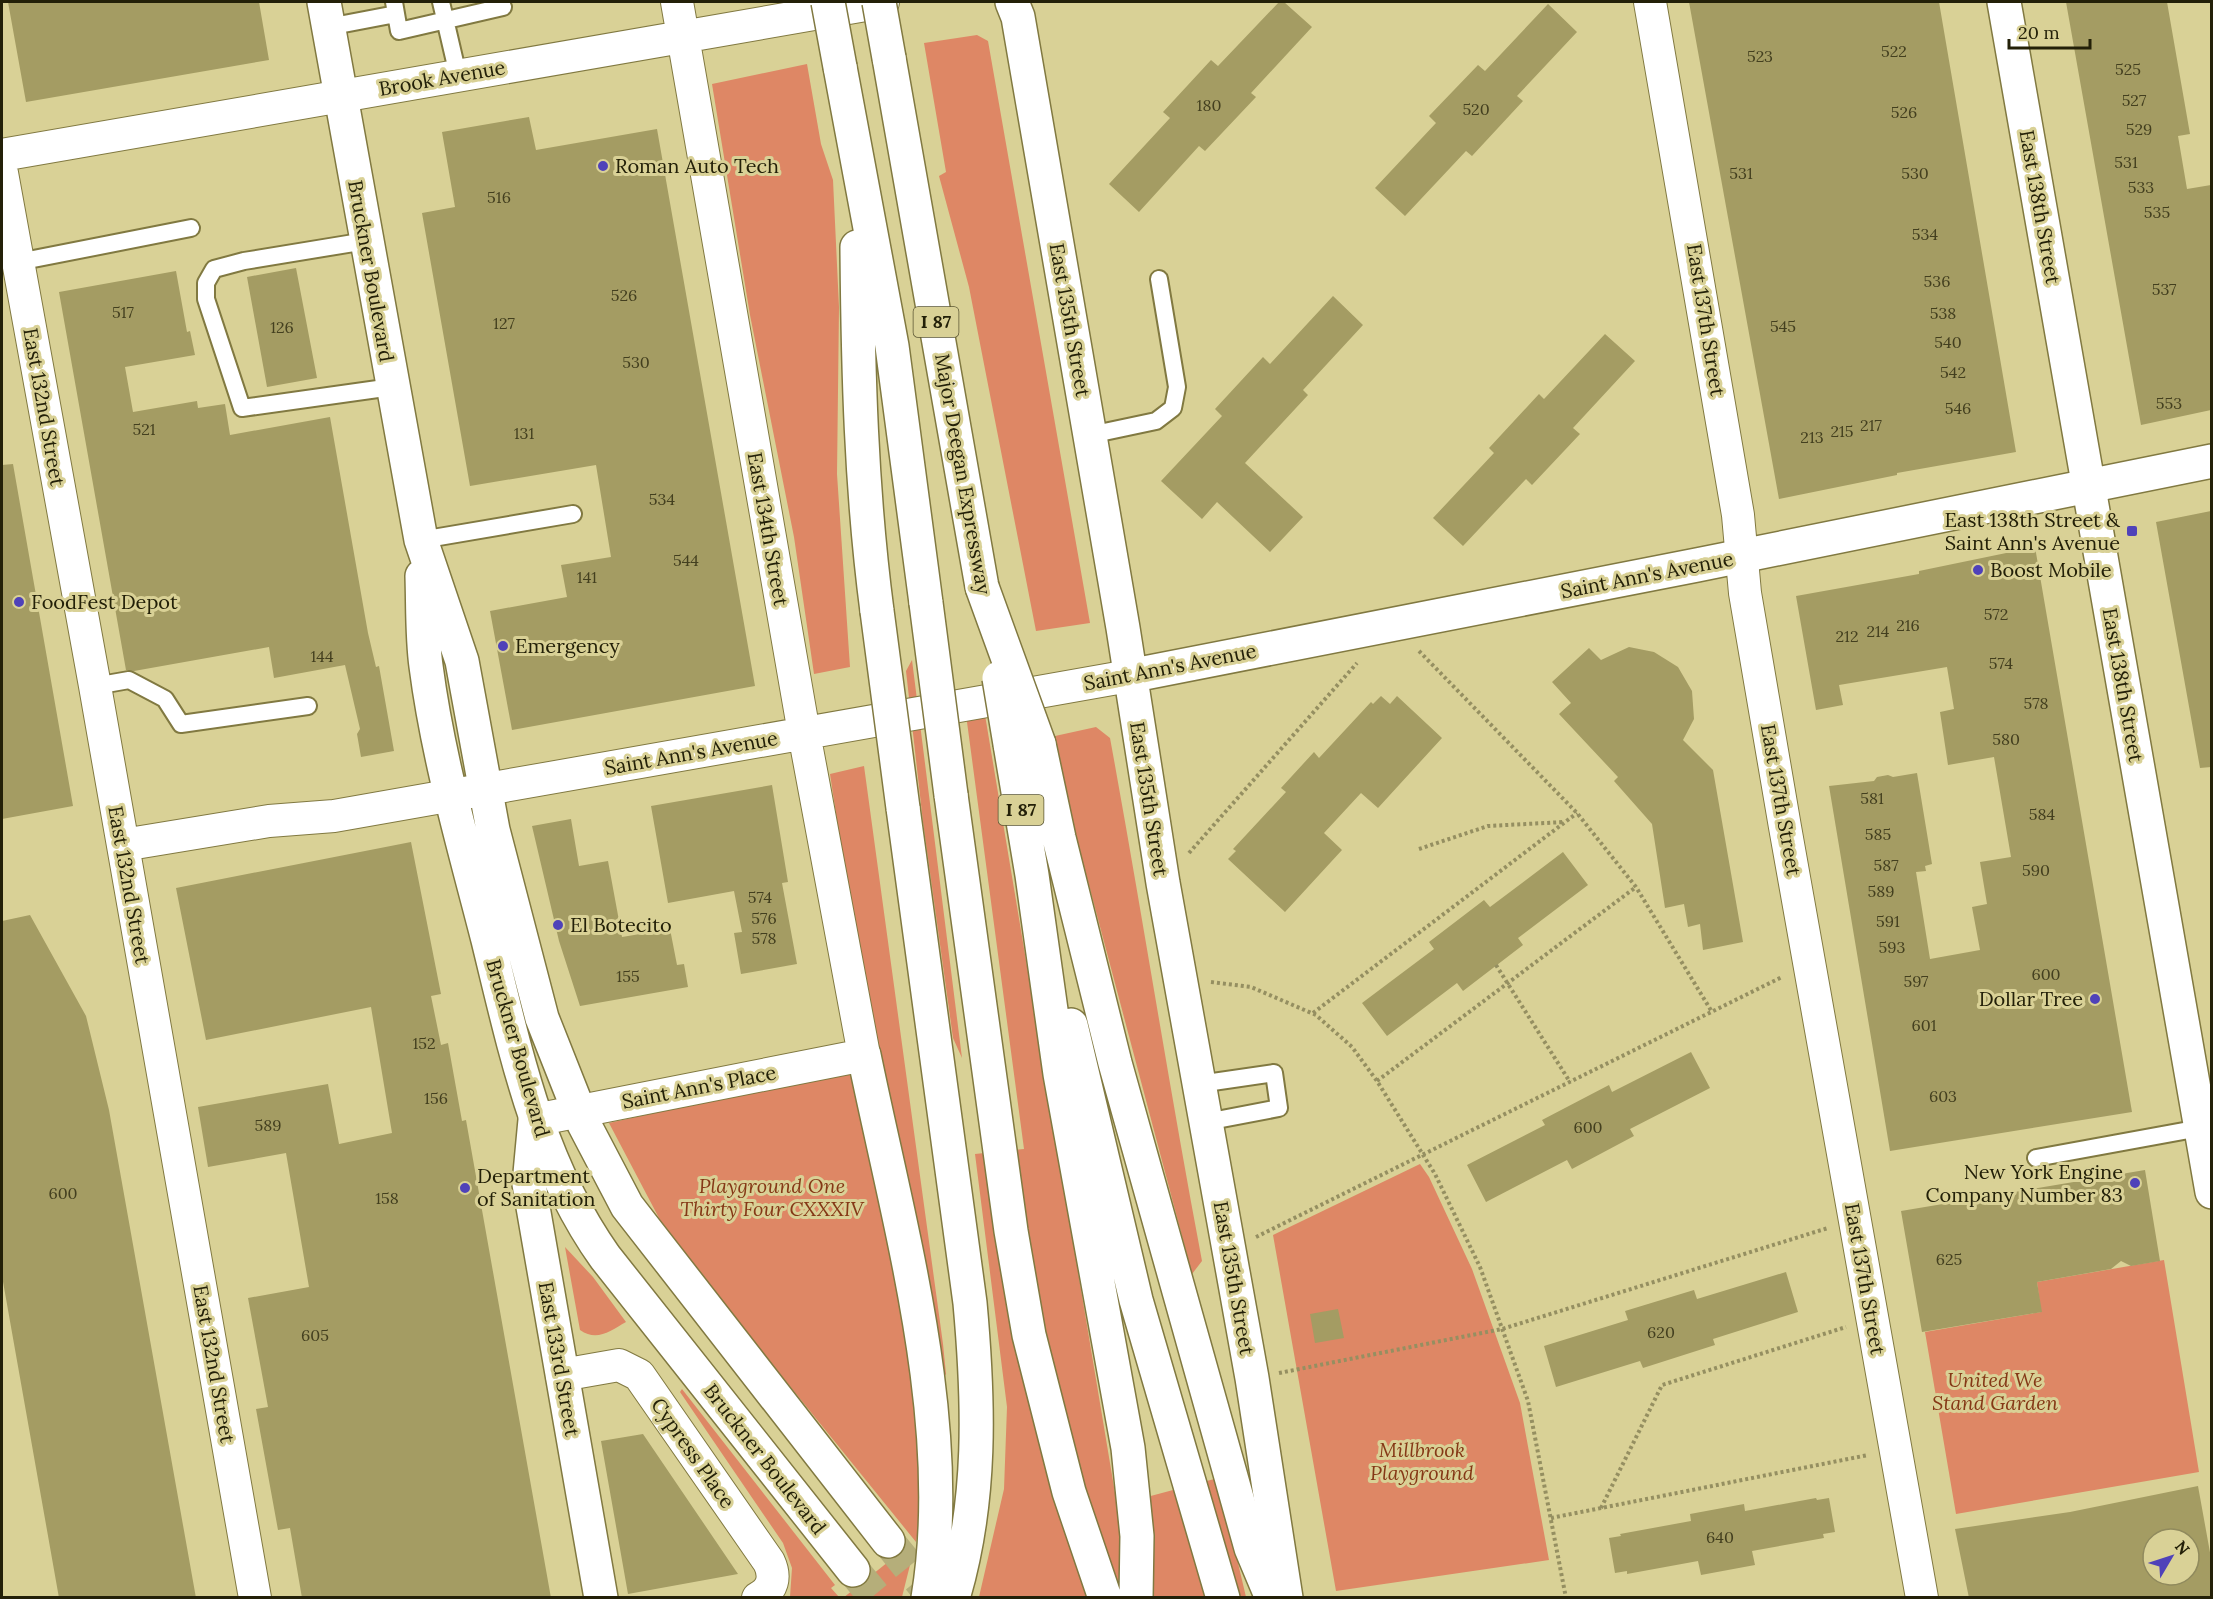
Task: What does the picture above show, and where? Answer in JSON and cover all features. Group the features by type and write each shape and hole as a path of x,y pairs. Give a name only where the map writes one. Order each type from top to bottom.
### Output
{"main road":[{"path":"828,2 892,346 1011,1231 1029,1335 1069,1492 1105,1598"},
{"name":"Major Deegan Expressway","path":"881,2 982,587 1025,744 1032,875"},
{"name":"East 135th Street","path":"1012,2 1018,17 1123,628 1163,883 1252,1378 1286,1598"},
{"name":"East 138th Street","path":"2004,2 2211,1192"},
{"name":"Bruckner Boulevard","path":"326,14 421,540 462,661 486,789 528,971 542,1018 578,1111 612,1182 644,1231 888,1541"},
{"path":"857,165 860,391 867,514 877,611 970,1303 976,1383 975,1486 970,1523 953,1598"},
{"name":"Saint Ann's Avenue","path":"1129,676 2211,461"},
{"name":"Bruckner Boulevard","path":"421,540 426,666 451,795 509,1029 535,1120 573,1208 604,1257 853,1570"},
{"path":"1025,744 1064,859 1115,1063 1251,1548 1272,1598"},
{"path":"1032,875 1083,1070 1136,1300 1223,1598"},
{"path":"1032,875 1060,1074 1128,1448 1137,1536 1136,1598"},
{"path":"864,1055 915,1304 931,1404 936,1500 928,1598"},
{"name":"East 133rd Street","path":"535,1120 529,1185 601,1598"}],"street":[{"name":"East 134th Street","path":"677,2 804,734 864,1055"},
{"name":"Brook Avenue","path":"2,155 881,2"},
{"name":"East 137th Street","path":"1650,2 1738,515 1740,556 1809,963 1922,1598"},
{"name":"East 132nd Street","path":"2,173 95,686 255,1598"},
{"name":"Saint Ann's Avenue","path":"123,845 269,821 334,816 1129,676"},
{"name":"Saint Ann's Place","path":"535,1120 864,1055"},
{"name":"Cypress Place","path":"562,1375 619,1365 639,1375 769,1562 774,1577 772,1584 758,1598"}],"lane":[{"path":"441,2 458,75"},
{"path":"326,14 395,8 399,31 502,7"},
{"path":"18,262 191,228"},
{"path":"366,242 244,261 214,269 206,283 206,299 242,408 392,387"},
{"path":"1090,435 1156,421 1173,408 1177,387 1159,279"},
{"path":"421,540 573,514"},
{"path":"95,686 129,680 165,699 182,724 308,706"},
{"path":"1199,1084 1274,1073 1279,1108 1206,1122"},
{"path":"2036,1158 2200,1128"}],"path":[{"path":"1393,623 1577,813 1636,887 1712,1012"},
{"path":"1163,883 1362,658"},
{"path":"1313,1013 1577,813"},
{"path":"1419,849 1488,826 1565,822"},
{"path":"1377,1082 1636,887"},
{"path":"1228,1250 1809,963"},
{"path":"1496,965 1570,1082"},
{"path":"1180,978 1251,987 1313,1013 1352,1047 1435,1174 1480,1267 1528,1401 1566,1598"},
{"path":"1252,1378 1502,1329 1855,1220"},
{"path":"1600,1508 1662,1385 1872,1318"},
{"path":"1551,1518 1896,1450"}],"green space":[{"path":"977,35 988,41 1090,623 1036,631 969,287 939,176 946,172 924,43"},
{"path":"807,64 821,144 833,180 839,307 837,474 850,667 814,674 794,537 750,315 712,84"},
{"path":"912,660 962,1058 953,1038 923,822 906,671"},
{"path":"981,691 1117,1505 1218,1478 1246,1597 979,1597 1004,1489 1007,1407 975,1154 1024,1149 963,692"},
{"path":"1096,727 1110,738 1122,803 1202,1261 1192,1274 1067,802 1055,736"},
{"path":"864,766 943,1344 946,1374 941,1381 897,1131 850,908 830,774"},
{"name":"Playground One Thirty Four CXXXIV","path":"853,1069 907,1315 927,1474 916,1542 669,1237 609,1123"},
{"name":"Millbrook Playground","path":"1420,1164 1429,1177 1472,1269 1520,1403 1549,1560 1336,1591 1273,1235"},
{"path":"565,1247 593,1277 626,1322 609,1332 598,1335 580,1330"},
{"name":"United We Stand Garden","path":"2164,1260 2199,1472 1956,1514 1925,1332 2041,1312 2037,1282"},
{"path":"682,1389 835,1585 831,1588 839,1597 790,1597 792,1568 783,1543 680,1392"},
{"path":"914,1549 902,1597 843,1598 903,1550"}],"building":[{"path":"8,2 259,2 269,60 26,102"},
{"path":"1279,2 1284,2 1312,27 1251,93 1256,97 1205,151 1199,146 1139,212 1109,184 1170,118 1163,112 1211,60 1218,66"},
{"path":"1689,2 1939,2 2016,452 1897,473 1897,475 1779,499"},
{"path":"2066,2 2167,2 2190,134 2178,136 2187,189 2211,185 2211,410 2141,425"},
{"path":"1548,4 1577,32 1517,96 1523,101 1472,156 1466,151 1405,216 1375,188 1436,123 1429,116 1478,65 1485,71"},
{"path":"529,117 536,150 657,129 755,686 512,730 490,611 567,597 561,565 611,557 596,465 470,486 422,213 455,207 442,132"},
{"path":"296,268 317,378 267,387 247,277"},
{"path":"176,271 187,332 190,331 195,355 125,367 133,412 197,401 198,408 225,404 230,435 330,417 368,633 376,667 379,666 394,751 361,757 357,734 360,729 345,665 274,678 269,647 134,671 126,670 59,292"},
{"path":"1333,296 1363,325 1303,390 1308,395 1245,463 1303,517 1270,552 1217,502 1202,519 1161,481 1222,416 1215,409 1263,357 1270,364"},
{"path":"1605,334 1635,361 1573,428 1580,434 1532,485 1526,479 1463,546 1433,518 1494,453 1489,448 1539,394 1544,399"},
{"name":"FoodFest Depot","path":"13,464 73,806 2,819 2,465"},
{"path":"2211,511 2211,767 2200,768 2156,522"},
{"path":"2035,547 2132,1112 1890,1151 1829,786 1874,781 1877,777 1888,775 1893,777 1917,773 1932,864 1925,866 1926,871 1916,872 1930,959 1980,950 1972,907 1987,904 1980,862 2011,857 1994,757 1948,765 1940,712 1954,709 1947,667 1839,685 1843,705 1816,710 1796,596 1919,574 1919,571"},
{"path":"1629,647 1654,652 1678,667 1692,691 1694,719 1683,740 1713,770 1743,942 1703,950 1700,924 1688,927 1684,904 1665,908 1652,824 1614,781 1618,777 1559,714 1571,703 1552,682 1589,648 1601,660"},
{"path":"1381,696 1390,704 1397,696 1442,738 1378,808 1361,793 1324,833 1342,850 1285,912 1228,859 1236,851 1233,849 1286,792 1281,788 1314,752 1319,758 1371,702 1373,704"},
{"path":"772,785 788,882 782,883 797,964 741,974 734,933 742,932 734,891 668,903 651,806"},
{"path":"571,819 579,866 608,861 622,937 670,929 677,965 684,964 688,987 580,1006 559,941 532,826"},
{"path":"411,842 441,994 431,996 441,1045 448,1043 462,1121 466,1120 551,1598 302,1598 290,1528 278,1530 256,1409 268,1407 248,1298 309,1287 286,1153 208,1167 198,1107 328,1084 339,1144 392,1133 371,1007 206,1040 176,888"},
{"path":"1563,852 1588,885 1518,938 1523,945 1463,991 1457,983 1387,1036 1362,1003 1434,949 1429,942 1484,900 1490,907"},
{"path":"30,915 86,1016 109,1110 196,1598 59,1598 2,1276 2,921"},
{"path":"1691,1052 1710,1088 1630,1129 1634,1136 1572,1169 1567,1160 1486,1202 1467,1165 1545,1125 1542,1120 1609,1085 1612,1092"},
{"path":"2145,1170 2160,1261 2131,1266 2121,1261 2111,1269 2037,1282 2042,1312 1922,1332 1901,1211"},
{"path":"1786,1272 1798,1312 1713,1339 1715,1345 1643,1368 1640,1361 1556,1387 1544,1346 1628,1320 1625,1311 1694,1290 1697,1299"},
{"path":"1338,1309 1344,1338 1315,1343 1310,1314"},
{"path":"643,1434 738,1574 628,1594 601,1441"},
{"path":"2198,1486 2211,1558 2211,1598 1969,1598 1955,1529 2070,1512"},
{"path":"1816,1498 1817,1500 1829,1498 1835,1532 1823,1534 1824,1538 1752,1551 1755,1565 1701,1575 1698,1561 1627,1574 1627,1571 1615,1573 1609,1538 1691,1521 1690,1514 1744,1504 1745,1511"}],"tunnel":[{"path":"888,1541 934,1598"},
{"path":"853,1570 876,1598"}],"place":[{"name":"Roman Auto Tech","path":"603,166"},
{"name":"East 138th Street & Saint Ann's Avenue","path":"2132,531"},
{"name":"Boost Mobile","path":"1978,570"},
{"name":"FoodFest Depot","path":"19,602"},
{"name":"Emergency","path":"503,646"},
{"name":"El Botecito","path":"558,925"},
{"name":"Dollar Tree","path":"2095,999"},
{"name":"New York Engine Company Number 83","path":"2135,1183"},
{"name":"Department of Sanitation","path":"465,1188"}]}
